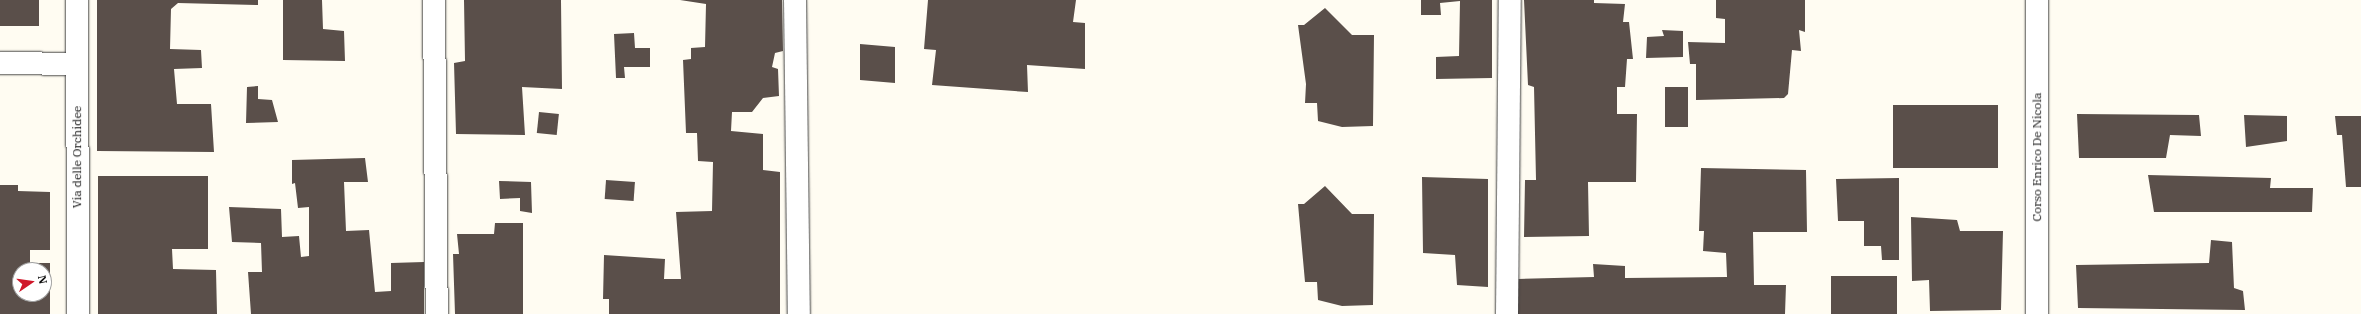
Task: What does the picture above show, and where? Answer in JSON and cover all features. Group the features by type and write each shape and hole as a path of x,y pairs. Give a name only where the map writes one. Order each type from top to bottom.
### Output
{"street":[{"name":"Via delle Orchidee","path":"77,0 78,314"},
{"path":"434,0 437,314"},
{"path":"795,0 799,314"},
{"path":"1507,314 1510,0"},
{"name":"Corso Enrico De Nicola","path":"2037,0 2037,314"},
{"path":"0,63 77,64"}],"building":[{"path":"0,0 39,0 39,26 0,26"},
{"path":"97,0 258,0 258,5 178,3 171,9 170,49 201,50 202,68 174,69 177,104 211,104 214,152 97,151"},
{"path":"283,0 322,0 323,29 344,31 345,61 283,60"},
{"path":"464,0 561,0 562,89 522,87 525,135 456,134 454,63 465,61"},
{"path":"680,0 782,0 783,51 775,53 772,67 778,69 779,96 763,98 752,112 732,112 731,131 763,134 763,170 780,172 780,314 609,314 609,299 603,299 604,255 665,259 664,279 681,279 676,212 712,211 713,162 698,161 697,133 686,133 683,60 691,59 691,48 705,47 706,4"},
{"path":"928,0 1076,0 1073,22 1085,23 1085,69 1027,65 1028,92 932,85 936,50 924,49"},
{"path":"1421,0 1492,0 1492,78 1436,79 1436,57 1459,56 1460,1 1440,3 1441,15 1421,15"},
{"path":"1524,0 1594,0 1594,3 1625,4 1623,22 1629,22 1633,59 1627,59 1625,87 1617,87 1617,114 1637,114 1636,182 1588,182 1589,236 1524,237 1525,180 1536,180 1534,87 1528,85"},
{"path":"1716,0 1805,0 1805,32 1799,30 1801,51 1792,50 1788,94 1784,98 1696,100 1696,64 1690,64 1688,42 1725,43 1725,19 1716,18"},
{"path":"1325,8 1352,35 1374,35 1373,126 1342,127 1318,121 1317,103 1305,103 1306,84 1298,25 1304,25"},
{"path":"1662,30 1683,31 1683,57 1646,58 1647,37 1664,36"},
{"path":"634,33 635,48 650,48 650,67 624,67 625,78 616,78 614,34"},
{"path":"860,44 895,47 895,83 860,80"},
{"path":"258,86 258,99 272,100 278,122 246,123 247,87"},
{"path":"1665,87 1688,87 1688,127 1665,127"},
{"path":"1893,105 1998,105 1998,168 1893,168"},
{"path":"539,112 559,114 557,135 537,133"},
{"path":"2077,114 2199,115 2201,136 2170,135 2166,158 2079,158"},
{"path":"2244,115 2287,116 2287,141 2246,147"},
{"path":"2335,116 2361,116 2361,187 2346,187 2342,135 2337,135"},
{"path":"365,158 368,182 344,182 346,231 369,230 375,292 391,291 391,263 424,262 424,314 251,314 248,272 262,272 261,243 232,242 229,207 281,209 282,237 299,236 301,257 309,256 309,207 298,208 295,183 292,184 292,160"},
{"path":"1701,168 1806,170 1807,232 1753,232 1754,285 1786,285 1785,314 1518,314 1518,279 1594,277 1593,264 1625,266 1625,278 1727,277 1726,253 1703,251 1704,231 1699,231"},
{"path":"2148,175 2271,178 2270,188 2313,188 2312,212 2154,212"},
{"path":"98,176 208,176 208,249 172,249 173,269 216,270 217,314 98,314"},
{"path":"1422,177 1488,179 1488,287 1457,285 1455,255 1423,253"},
{"path":"1899,178 1899,260 1882,260 1881,246 1864,246 1864,221 1838,221 1836,179"},
{"path":"606,180 635,182 634,201 605,199"},
{"path":"499,181 531,182 532,213 520,211 520,198 500,199"},
{"path":"0,185 18,185 18,191 50,192 50,250 30,250 30,262 12,262 12,302 50,302 50,314 0,314"},
{"path":"1325,186 1352,214 1374,214 1373,305 1342,306 1318,300 1317,282 1305,282 1298,204 1304,204"},
{"path":"1911,217 1957,220 1960,231 2003,231 2001,310 1930,311 1929,280 1912,281"},
{"path":"495,223 523,223 523,314 455,314 453,254 459,254 457,234 494,234"},
{"path":"2211,240 2232,242 2234,288 2243,291 2245,310 2078,308 2076,265 2209,263"},
{"path":"1831,276 1897,276 1897,314 1831,314"}]}
